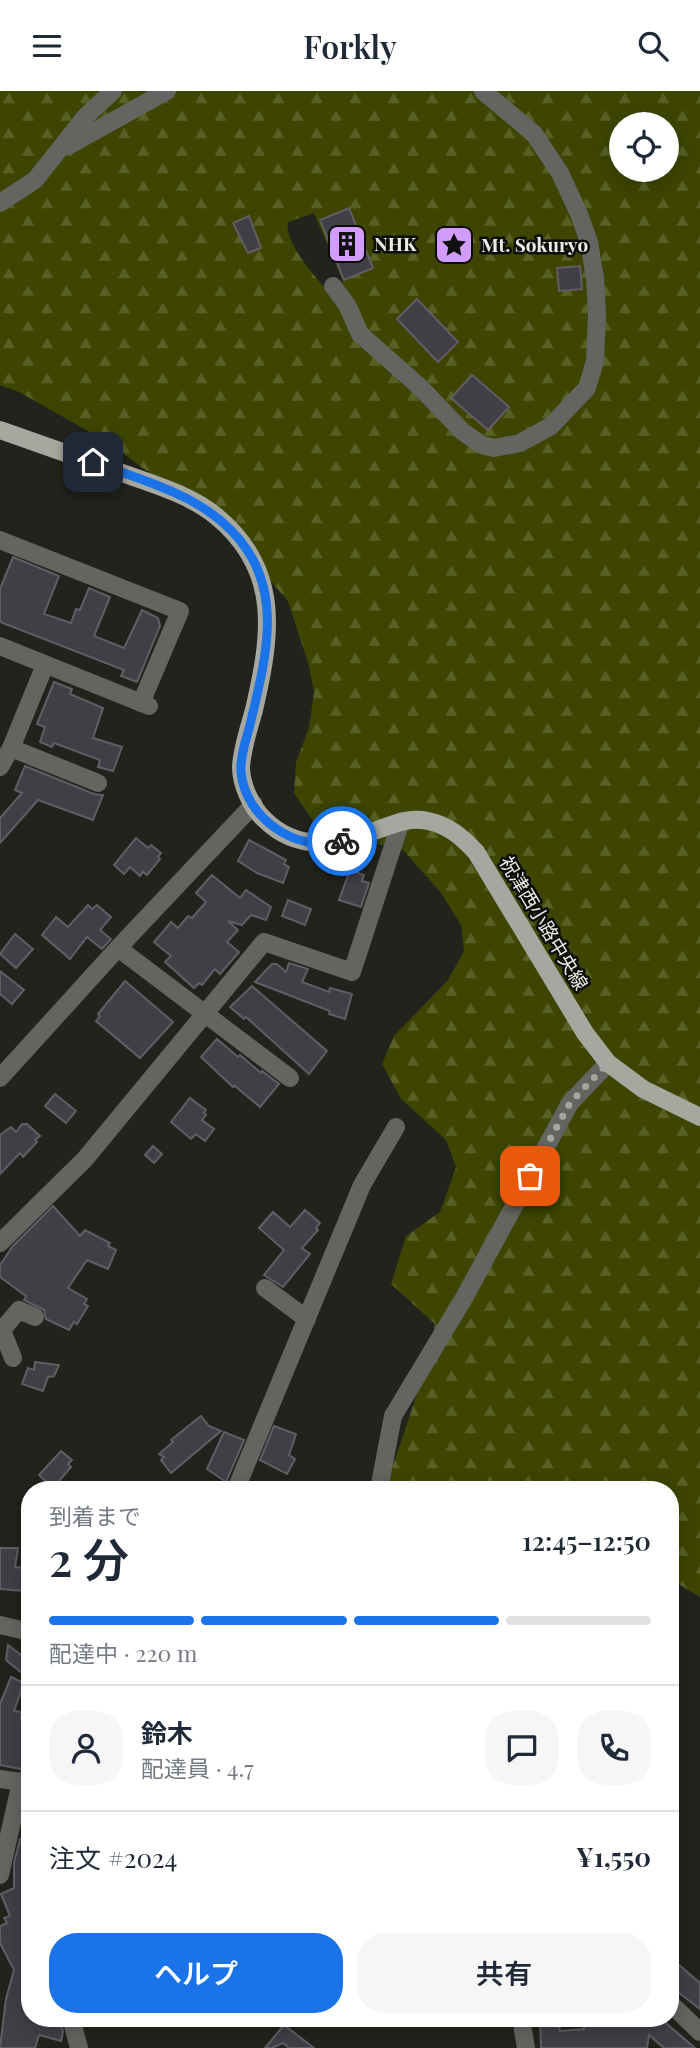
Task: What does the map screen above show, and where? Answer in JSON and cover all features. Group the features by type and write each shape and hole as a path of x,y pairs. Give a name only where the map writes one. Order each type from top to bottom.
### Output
{"main road":[{"name":"祝津西小路中央線","path":"0,431 162,487 194,502 215,515 249,552 267,604 268,635 241,769 243,782 265,821 295,839 313,844 332,844 401,821 425,820 457,833 476,852 585,1033 608,1063 643,1089 700,1117"}],"street":[{"path":"0,203 35,180 85,117 113,91"},
{"path":"59,151 167,91"},
{"path":"333,286 347,305 360,334 421,388 463,432 482,445 494,448 520,443 551,426 587,388 595,362 597,314 589,242 560,173 534,134 483,91"},
{"path":"0,540 180,611 145,704 0,646"},
{"path":"0,767 11,748 45,665"},
{"path":"11,748 98,783"},
{"path":"0,1078 254,804"},
{"path":"0,1243 85,1159 264,942 352,972 401,821"},
{"path":"118,948 290,1078"},
{"path":"381,1481 393,1416 464,1298 570,1103 608,1063"},
{"path":"239,1481 362,1185 396,1127"},
{"path":"265,1288 307,1319"},
{"path":"13,1358 1,1330 19,1310 35,1317"},
{"path":"0,1625 21,1630"},
{"path":"0,1779 21,1779"},
{"path":"0,1875 21,1797"},
{"path":"679,2012 700,2032"},
{"path":"73,2027 79,2048"},
{"path":"522,2027 526,2048"}],"green space":[{"path":"0,91 700,91 700,1597 679,1584 679,1481 388,1481 425,1370 435,1324 391,1284 406,1236 440,1212 456,1167 446,1140 401,1099 382,1064 394,1036 448,980 464,951 461,925 441,893 402,849 341,837 313,821 294,793 296,762 309,728 314,692 309,666 288,601 244,551 192,504 106,441 19,392 0,385","holes":["314,213 343,281 324,287 294,247 288,230 288,222"]}],"building":[{"name":"NHK","path":"349,208 373,268 344,280 320,220"},
{"path":"249,216 261,248 248,253 233,223"},
{"path":"580,266 582,289 559,291 557,268"},
{"path":"417,299 458,342 438,362 397,319"},
{"path":"472,375 509,407 488,430 451,398"},
{"path":"13,557 59,576 44,614 71,623 89,588 110,597 94,636 124,648 142,610 158,618 160,626 137,682 121,676 124,670 0,622 0,589"},
{"path":"54,682 72,689 70,694 103,708 93,738 122,747 113,771 98,767 100,760 54,743 52,747 40,742 45,727 37,724"},
{"path":"25,766 94,794 103,795 93,820 38,800 0,843 0,818 22,793 15,790"},
{"path":"136,838 148,848 151,845 161,853 158,857 160,859 147,875 143,872 140,876 130,867 124,874 114,865"},
{"path":"249,840 286,860 284,864 289,867 283,883 257,873 238,861"},
{"path":"350,870 364,875 362,881 369,883 361,907 339,900"},
{"path":"212,875 240,898 246,890 271,907 266,920 251,915 242,925 228,921 238,930 227,942 239,952 220,974 215,969 202,985 199,983 194,988 165,962 171,956 154,942 171,922 178,928 188,916 192,918 206,902 196,893"},
{"path":"288,900 311,909 305,925 282,916"},
{"path":"88,905 92,909 97,905 111,917 100,930 111,939 102,949 87,937 70,959 42,935 56,917 68,927"},
{"path":"15,934 33,949 16,968 0,954"},
{"path":"289,963 308,969 302,982 329,992 330,988 352,994 345,1019 255,982 272,964 277,964 286,972"},
{"path":"0,971 24,990 12,1004 0,994"},
{"path":"125,981 173,1022 140,1058 96,1021 100,1016 98,1014"},
{"path":"252,986 327,1051 309,1074 246,1017 244,1019 230,1007"},
{"path":"217,1039 238,1057 240,1055 279,1084 260,1107 233,1087 201,1057"},
{"path":"55,1094 76,1111 66,1123 45,1106"},
{"path":"190,1098 206,1110 202,1120 214,1129 205,1141 196,1134 191,1139 171,1122"},
{"path":"22,1124 27,1124 40,1136 23,1157 20,1153 0,1174 0,1135 11,1127 16,1132"},
{"path":"153,1146 162,1154 154,1163 145,1155"},
{"path":"53,1206 80,1236 85,1230 110,1243 108,1246 116,1250 108,1269 87,1260 68,1288 87,1299 84,1304 88,1306 77,1324 74,1322 69,1330 46,1319 44,1310 24,1300 26,1296 0,1277 0,1265 13,1246"},
{"path":"305,1210 320,1223 316,1228 318,1230 302,1248 310,1254 283,1287 264,1275 284,1250 259,1228 273,1212 290,1227"},
{"path":"35,1362 59,1365 54,1376 48,1377 43,1391 22,1384 28,1368 34,1370"},
{"path":"201,1416 209,1426 221,1431 171,1473 161,1460 164,1457 159,1454 173,1442 171,1440"},
{"path":"274,1426 296,1434 289,1455 295,1459 287,1474 260,1460"},
{"path":"224,1432 244,1440 226,1481 207,1469"},
{"path":"61,1451 72,1460 68,1464 71,1467 59,1481 45,1481 39,1475"},
{"path":"0,1548 18,1548 15,1567 21,1568 21,1591 0,1589"},
{"path":"8,1645 21,1655 21,1672 6,1660"},
{"path":"11,1677 21,1682 21,1691 14,1711 21,1712 20,1769 0,1765 0,1704"},
{"path":"21,1839 21,2027 62,2027 63,2032 61,2041 39,2035 35,2048 0,2048 6,1999 14,1970 0,1943 0,1926 7,1923 4,1918 10,1916 1,1894 14,1888 14,1863"},
{"path":"679,1965 700,1983 700,2009 679,1993"},
{"path":"282,2027 287,2027 314,2048 289,2048 283,2043 265,2048"},
{"path":"540,2027 559,2027 560,2031 584,2027 670,2027 695,2048 664,2048 649,2035 647,2048 541,2048"}],"way so far":[{"path":"342,841 401,821 414,820 437,823 457,833 476,852 585,1033 608,1063 570,1103 530,1176"}],"place":[{"name":"NHK","path":"347,244"},
{"name":"Mt. Sokuryo","path":"454,245"}],"route":[{"path":"93,462 162,487 194,502 215,515 249,552 267,604 268,635 242,757 243,782 258,813 279,830 295,839 313,844 342,841"}]}
